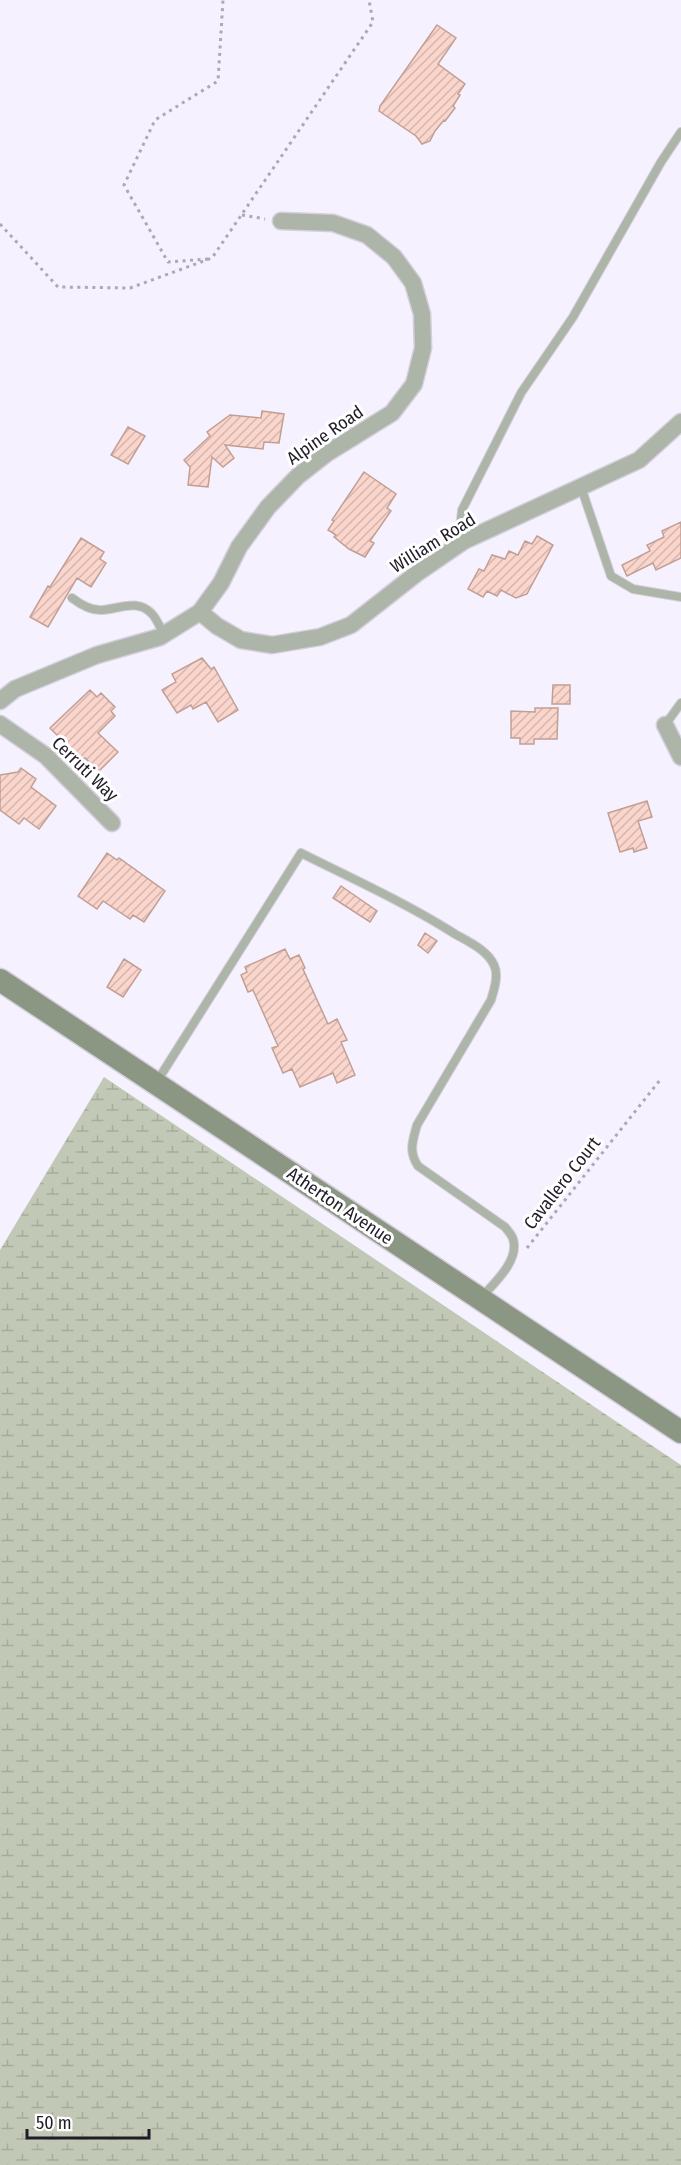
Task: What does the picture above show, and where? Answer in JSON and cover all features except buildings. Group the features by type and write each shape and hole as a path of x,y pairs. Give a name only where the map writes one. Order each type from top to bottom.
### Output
{"main road":[{"name":"Atherton Avenue","path":"0,980 681,1432"}],"street":[{"name":"Alpine Road","path":"0,701 15,689 97,655 164,634 200,612 220,583 239,547 268,507 298,476 326,454 392,412 414,384 423,348 422,314 413,283 394,256 367,235 333,223 281,221"},
{"name":"William Road","path":"200,612 217,626 241,640 272,645 320,637 351,625 416,574 467,540 639,460 681,422"},
{"name":"Cerruti Way","path":"0,724 46,756 112,823"},
{"path":"665,725 681,757"}],"lane":[{"path":"467,540 460,529 462,510 521,393 573,317 661,162 681,132"},
{"path":"581,487 611,576 633,589 681,597"},
{"path":"72,598 88,607 101,610 131,605 141,606 151,613 164,634"},
{"path":"665,725 681,703"},
{"path":"156,1083 301,853 422,913 478,948 488,956 495,967 496,983 491,1000 417,1125 412,1142 412,1157 418,1166 505,1227 513,1237 514,1251 507,1267 480,1299"}],"path":[{"path":"212,258 168,262 124,185 155,120 218,81 223,0"},
{"path":"0,224 58,287 130,288 212,258 373,22 369,0"},
{"path":"242,215 281,221"},
{"name":"Cavallero Court","path":"521,1256 660,1080"}],"green space":[{"path":"104,1077 681,1465 681,2165 0,2165 0,1250"}]}
